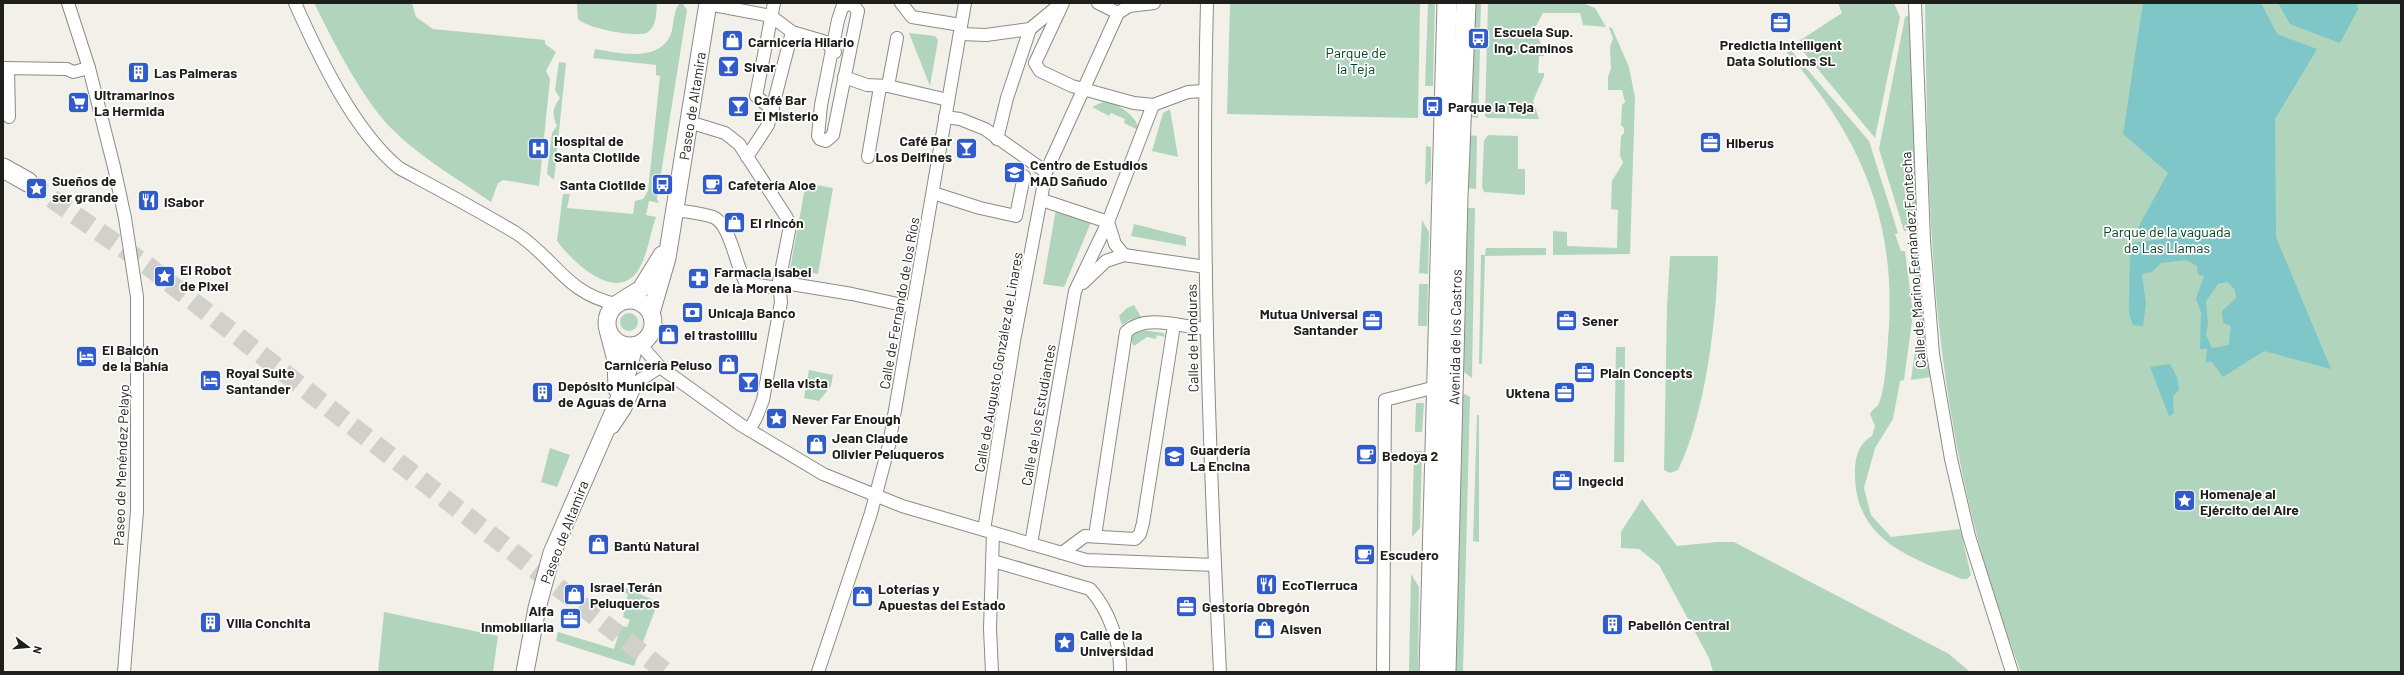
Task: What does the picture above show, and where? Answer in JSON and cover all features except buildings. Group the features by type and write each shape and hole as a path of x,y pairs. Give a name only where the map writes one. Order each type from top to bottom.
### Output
{"main road":[{"name":"Paseo de Altamira","path":"652,313 667,258 676,210 708,3"},
{"name":"Avenida de los Castros","path":"1430,672 1436,387 1447,3"},
{"name":"Avenida de los Castros","path":"1446,672 1458,197 1466,3"},
{"path":"3,168 28,182"},
{"name":"Paseo de Altamira","path":"620,302 641,289 653,272 670,239"},
{"path":"640,301 652,313 652,330 648,338 637,345 624,345 615,341 609,333 607,323 609,312 620,302 640,301"},
{"name":"Paseo de Altamira","path":"609,333 617,368 615,409"},
{"name":"Paseo de Altamira","path":"525,672 537,608 552,553 615,409 637,345"}],"street":[{"name":"Paseo de Menéndez Pelayo","path":"68,3 89,68 126,218 137,296 137,511 124,672"},
{"path":"295,3 312,40 340,91 383,155 399,168 517,234 545,258 572,285 587,296 620,302"},
{"path":"708,3 772,16 792,32 826,42 848,65"},
{"path":"773,110 756,96 774,3"},
{"path":"901,3 912,17 986,35 1030,29 1062,3"},
{"name":"Calle de Fernando de los Ríos","path":"818,672 876,496 889,445 965,3"},
{"path":"1062,3 1035,63 1036,68 1084,91 1104,93 1134,103 1153,105 1188,92 1204,91"},
{"path":"1098,3 1118,13 1129,6 1154,3"},
{"name":"Calle de Honduras","path":"1207,3 1204,91 1207,330 1214,565 1220,672"},
{"name":"Calle de Marino Fernández Fontecha","path":"1915,3 1924,241 1933,354 1950,459 1969,536 2012,672"},
{"path":"847,4 852,4 858,11 848,65 844,77 833,136 826,141 822,141 818,136 817,128 832,49 842,8 847,4"},
{"name":"Calle de Augusto González de Linares","path":"989,531 1014,341 1042,200 1046,172 1084,91 1118,13"},
{"path":"997,139 1007,98 1030,29"},
{"path":"747,157 768,125 792,32"},
{"path":"868,157 897,38"},
{"path":"9,117 6,68 67,69 73,72 89,68"},
{"path":"844,77 860,84 884,87 948,100"},
{"name":"Calle de los Estudiantes","path":"1031,544 1075,291 1108,222 1153,105"},
{"path":"945,117 960,119 985,128 997,139 1046,172"},
{"path":"689,122 725,133 739,144 787,218 790,226 779,285 782,294 781,302 763,400 756,418 749,430"},
{"path":"933,193 980,208 1016,216 1024,176"},
{"path":"1042,200 1108,222 1115,244 1124,255"},
{"path":"676,210 713,218 721,223 727,232 738,270 746,283 779,285 852,294 912,307"},
{"path":"1075,291 1091,273 1106,261 1124,255 1206,267"},
{"path":"1095,536 1126,332 1133,325 1153,322 1207,330"},
{"path":"1062,553 1085,536 1134,539 1140,534 1174,325"},
{"path":"637,345 660,367 723,414 823,474 876,496 1086,560 1214,565"},
{"name":"Paseo de Altamira","path":"600,441 625,409 637,382 660,367"},
{"name":"Avenida de los Castros","path":"1383,672 1385,400 1436,387"},
{"path":"989,531 993,561 990,629 992,672"},
{"path":"993,561 1090,588 1101,602 1121,655 1120,672"}],"green space":[{"path":"314,3 412,3 416,17 433,29 545,40 545,44 556,52 546,71 550,79 539,186 503,180 498,183 491,202 415,150 382,118 360,87 349,70"},
{"path":"577,3 657,3 656,19 651,29 643,34 613,32 591,26 578,19"},
{"name":"Parque de la Teja","path":"1230,3 1420,3 1418,118 1227,114"},
{"path":"1428,3 1435,3 1433,86 1425,86"},
{"path":"1472,3 1481,3 1480,33 1472,34"},
{"path":"1488,3 1582,3 1595,8 1606,27 1583,25 1580,13 1543,13 1535,28 1544,53 1544,56 1539,56 1538,73 1544,73 1544,76 1533,101 1539,119 1488,118 1485,116"},
{"path":"1838,3 1894,3 1900,17 1875,138 1796,43 1842,13"},
{"name":"Parque de la vaguada de Las Llamas","path":"1925,3 2401,3 2401,672 2021,672 1996,601 1975,529 1966,492 1946,381 1935,287 1932,240"},
{"path":"679,4 683,4 687,10 657,199 659,203 649,201 646,215 656,217 646,253 637,272 628,280 617,283 605,281 582,267 557,241 563,194 570,194 567,208 633,214 635,201 643,199 648,191 660,76 656,75 656,65 593,58 595,49 626,54 638,54 648,53 657,49 665,43 671,34"},
{"path":"1909,15 1917,230 1904,231 1879,149 1905,17"},
{"path":"1609,27 1612,28 1629,67 1635,98 1630,254 1553,255 1553,231 1567,232 1567,246 1617,248 1618,210 1611,209 1612,181 1623,163 1620,155 1621,136 1624,133 1624,128 1621,125 1622,105 1625,102 1622,90 1608,90 1608,77 1611,69 1610,47 1613,39"},
{"path":"909,33 935,36 938,40 930,86"},
{"path":"1788,47 1869,141 1898,233 1895,234 1901,251 1905,251 1913,314 1904,380 1900,381 1893,419 1875,448 1864,488 1871,515 1891,537 1960,529 1971,575 1967,579 1961,579 1922,562 1888,543 1875,530 1864,515 1857,496 1855,473 1858,452 1863,443 1872,436 1875,426 1870,414 1879,403 1883,390 1888,340 1890,297 1887,257 1880,219 1869,183 1853,148 1834,115 1811,82 1784,49"},
{"path":"1472,49 1480,49 1478,118 1470,117"},
{"path":"559,62 566,63 554,180 547,174 552,133 557,126 554,118 555,105 560,98 555,90"},
{"path":"1105,101 1115,104 1126,111 1138,125 1138,130 1124,123 1125,119 1111,113 1109,116 1092,107"},
{"path":"1170,109 1178,157 1152,151 1163,113"},
{"path":"1469,135 1477,136 1476,189 1468,188"},
{"path":"1488,135 1518,136 1518,169 1525,169 1525,195 1484,192 1482,187 1484,141"},
{"path":"1426,146 1431,147 1431,180 1425,185"},
{"path":"806,183 833,188 818,274 790,269"},
{"path":"1468,208 1475,208 1472,378 1464,372 1463,369"},
{"path":"1056,209 1092,220 1064,287 1043,284"},
{"path":"1422,220 1429,232 1428,274 1419,273"},
{"path":"1134,224 1186,237 1186,246 1131,236"},
{"path":"1486,248 1546,248 1546,255 1485,256 1482,364 1479,364 1481,255 1485,255"},
{"path":"1918,250 1930,377 1911,380 1920,316 1912,251"},
{"path":"1670,256 1718,256 1712,336 1708,366 1696,422 1678,470 1670,473 1664,470 1667,307"},
{"path":"1419,284 1428,284 1427,326 1418,326"},
{"path":"1134,305 1141,317 1129,320 1122,325 1119,316 1127,308"},
{"path":"625,313 633,313 638,318 636,329 633,331 625,331 620,326 620,318"},
{"path":"1142,330 1164,333 1165,337 1157,335 1156,339 1147,337 1134,346 1131,340 1133,336 1136,332"},
{"path":"1616,347 1625,347 1624,462 1614,462"},
{"path":"809,370 833,375 831,386 819,401 804,398"},
{"path":"1465,394 1470,397 1463,672 1454,672 1463,395"},
{"path":"1416,403 1424,403 1422,432 1415,432"},
{"path":"1477,415 1479,415 1479,542 1473,541"},
{"path":"550,448 570,455 557,487 541,482"},
{"path":"1414,451 1422,451 1420,528 1412,537"},
{"path":"1642,499 1677,546 1734,542 1949,654 1970,672 1713,672 1709,658 1659,565 1639,549 1621,548 1621,532"},
{"path":"1411,574 1419,587 1418,672 1409,672"},
{"path":"614,583 658,602 634,666 556,641 558,632 614,649 621,626 627,627 630,620 623,617 628,594 613,589"},
{"path":"384,612 498,636 493,672 378,672"}],"water":[{"path":"2143,3 2261,3 2277,34 2317,49 2275,119 2276,237 2331,369 2264,351 2223,377 2212,362 2206,362 2207,349 2200,349 2201,312 2196,299 2204,276 2198,275 2197,266 2186,260 2161,263 2152,272 2142,274 2146,304 2143,326 2133,325 2129,313 2130,243 2220,232 2219,227 2133,237 2168,173 2123,134","holes":["2227,282 2235,290 2236,298 2222,311 2223,323 2231,326 2229,345 2212,348 2206,335 2208,324 2206,301 2218,284"]},
{"path":"2278,3 2357,3 2358,9 2340,43 2290,24"},
{"path":"2170,364 2177,377 2179,390 2173,396 2174,413 2169,416 2150,367"}],"tunnel":[{"path":"28,182 148,266 666,672"}],"place":[{"name":"Predictia Intelligent Data Solutions SL","path":"1781,22"},
{"name":"Escuela Sup. Ing. Caminos","path":"1479,39"},
{"name":"Carnicería Hilario","path":"733,41"},
{"name":"Sivar","path":"728,66"},
{"name":"Las Palmeras","path":"139,72"},
{"name":"Ultramarinos La Hermida","path":"79,102"},
{"name":"Parque la Teja","path":"1432,106"},
{"name":"Café Bar El Misterio","path":"738,107"},
{"name":"Hiberus","path":"1711,142"},
{"name":"Hospital de Santa Clotilde","path":"539,148"},
{"name":"Café Bar Los Delfines","path":"967,148"},
{"name":"Centro de Estudios MAD Sañudo","path":"1014,172"},
{"name":"Santa Clotilde","path":"662,184"},
{"name":"Cafetería Aloe","path":"713,184"},
{"name":"Sueños de ser grande","path":"36,188"},
{"name":"iSabor","path":"149,201"},
{"name":"El rincón","path":"735,222"},
{"name":"El Robot de Pixel","path":"164,277"},
{"name":"Farmacia Isabel de la Morena","path":"699,279"},
{"name":"Unicaja Banco","path":"693,312"},
{"name":"Sener","path":"1566,320"},
{"name":"Mutua Universal Santander","path":"1373,321"},
{"name":"el trastolillu","path":"669,334"},
{"name":"El Balcón de la Bahía","path":"87,357"},
{"name":"Carnicería Peluso","path":"728,364"},
{"name":"Plain Concepts","path":"1585,372"},
{"name":"Royal Suite Santander","path":"210,380"},
{"name":"Bella vista","path":"748,382"},
{"name":"Uktena","path":"1565,392"},
{"name":"Depósito Municipal de Aguas de Arna","path":"543,393"},
{"name":"Never Far Enough","path":"777,418"},
{"name":"Jean Claude Olivier Peluqueros","path":"817,445"},
{"name":"Bedoya 2","path":"1366,455"},
{"name":"Guardería La Encina","path":"1174,457"},
{"name":"Ingecid","path":"1563,480"},
{"name":"Homenaje al Ejército del Aire","path":"2185,501"},
{"name":"Bantú Natural","path":"598,545"},
{"name":"Escudero","path":"1365,554"},
{"name":"EcoTierruca","path":"1266,584"},
{"name":"Israel Terán Peluqueros","path":"575,594"},
{"name":"Loterías y Apuestas del Estado","path":"863,596"},
{"name":"Gestoría Obregón","path":"1186,606"},
{"name":"Alfa Inmobiliaria","path":"570,618"},
{"name":"Villa Conchita","path":"210,622"},
{"name":"Pabellón Central","path":"1613,624"},
{"name":"Aisven","path":"1264,628"},
{"name":"Calle de la Universidad","path":"1065,642"}]}
